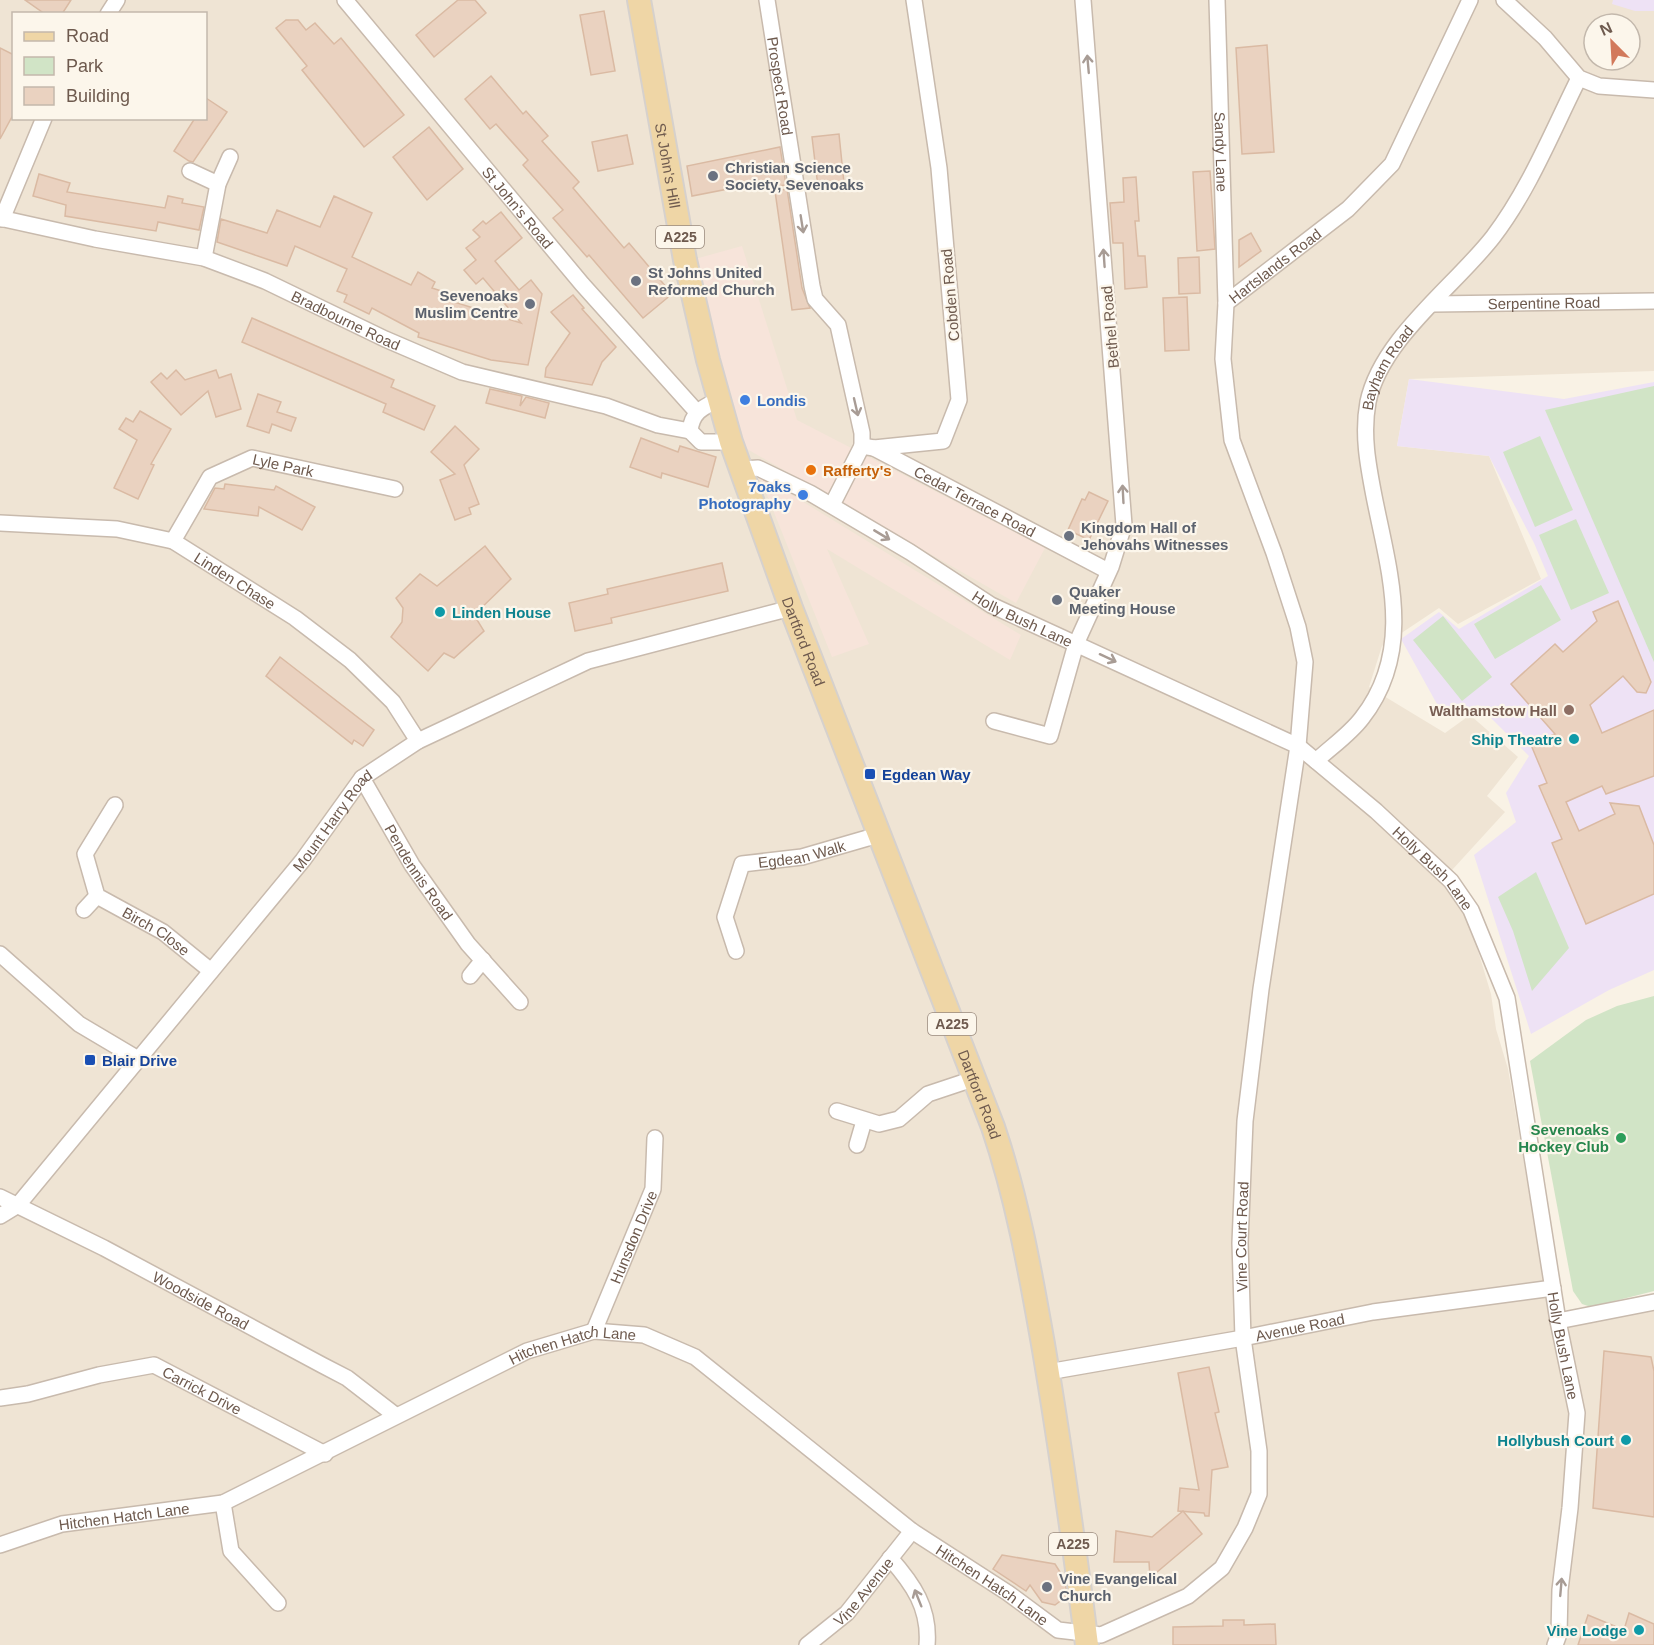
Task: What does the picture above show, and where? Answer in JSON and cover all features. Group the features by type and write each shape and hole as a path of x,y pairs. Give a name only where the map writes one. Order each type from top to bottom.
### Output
{"main road":[{"name":"St John's Hill","path":"639,0 685,260 731,442 742,469"},
{"name":"Dartford Road","path":"742,469 791,608 1013,1185 1097,1640"}],"street":[{"name":"St John's Road","path":"345,0 582,284 696,411"},
{"name":"Prospect Road","path":"767,0 812,286 815,299 838,325 862,433 868,447"},
{"name":"Cobden Road","path":"868,447 943,441 959,400 939,168 914,0"},
{"name":"Bethel Road","path":"994,721 1050,736 1076,644 1108,571 1112,567 1124,525 1083,0"},
{"name":"Sandy Lane","path":"1217,0 1226,303"},
{"name":"Hartslands Road","path":"1298,746 1305,662 1298,627 1281,574 1232,440 1223,359 1226,303 1348,209 1392,164 1470,0"},
{"path":"1504,0 1545,38 1579,78 1599,86 1654,90"},
{"name":"Bayham Road","path":"1316,761 1365,716 1390,664 1394,618 1390,577 1367,460 1366,417 1374,382 1381,367 1493,237 1512,209 1579,78"},
{"path":"1,218 43,120"},
{"path":"204,258 218,184 230,158"},
{"path":"190,171 218,184"},
{"name":"Bradbourne Road","path":"1,218 95,239 204,258 265,281 385,339 462,372 606,406 658,426 690,431 701,442 731,442"},
{"name":"Serpentine Road","path":"1433,304 1654,301"},
{"path":"690,431 691,419 696,411 720,399"},
{"path":"832,505 868,447"},
{"name":"Cedar Terrace Road","path":"868,447 1108,571"},
{"name":"Lyle Park","path":"173,541 210,477 252,458 394,489"},
{"name":"Holly Bush Lane","path":"742,469 758,468 832,505 992,605 1298,746 1377,811 1451,881 1476,920 1508,998 1558,1321 1576,1413 1570,1508 1560,1590 1559,1634 1555,1645"},
{"name":"Linden Chase","path":"0,523 117,529 173,541 295,618 350,660 393,702 418,741"},
{"name":"Mount Harry Road","path":"0,1216 18,1205 303,860 362,778 418,741 588,661 791,608"},
{"name":"Vine Court Road","path":"1097,1640 1188,1596 1222,1568 1245,1528 1259,1494 1259,1452 1243,1338 1240,1244 1245,1121 1261,989 1298,746"},
{"name":"Pendennis Road","path":"362,778 412,865 468,944 520,1002"},
{"path":"84,910 97,896 85,854 115,805"},
{"name":"Egdean Walk","path":"736,951 725,917 742,864 802,857 878,835"},
{"name":"Birch Close","path":"97,896 163,932 211,971"},
{"path":"0,954 79,1024 138,1059"},
{"path":"470,976 483,960"},
{"path":"837,1111 879,1125 899,1119 928,1094 973,1078"},
{"path":"857,1144 864,1121"},
{"name":"Hunsdon Drive","path":"594,1331 653,1189 655,1138"},
{"name":"Woodside Road","path":"0,1197 134,1263 347,1378 395,1415"},
{"name":"Avenue Road","path":"1048,1372 1243,1338 1373,1312 1553,1288"},
{"path":"1558,1321 1654,1302"},
{"name":"Hitchen Hatch Lane","path":"0,1545 62,1524 223,1503 527,1351 594,1331 644,1335 695,1357 912,1531 1008,1593 1058,1630 1097,1640"},
{"name":"Carrick Drive","path":"0,1398 28,1394 99,1374 154,1365 325,1454"},
{"path":"223,1503 231,1551 278,1603"},
{"name":"Vine Avenue","path":"807,1645 847,1613 912,1531"},
{"path":"890,1558 912,1583 929,1625 927,1645"}],"shaded area":[{"path":"0,0 1654,0 1654,371 1409,379 1397,446 1489,456 1541,579 1458,624 1439,608 1382,646 1369,687 1445,733 1470,715 1518,757 1487,796 1505,812 1442,881 1469,921 1491,994 1496,1029 1508,1069 1552,1326 1654,1306 1654,1645 0,1645"},
{"path":"1613,0 1654,0 1654,11 1635,11 1612,4"},
{"path":"742,246 797,420 1045,548 1016,603 740,445 695,259"},
{"name":"Walthamstow Hall","path":"1409,379 1564,399 1654,382 1654,970 1609,990 1531,1034 1474,855 1516,822 1506,793 1529,756 1478,705 1443,715 1401,639 1439,612 1459,629 1548,576 1534,543 1489,456 1397,446"},
{"path":"759,475 1021,635 1010,660 827,549 869,644 832,657"}],"green space":[{"path":"1654,386 1654,662 1545,410"},
{"path":"1540,436 1573,510 1535,527 1503,452"},
{"path":"1576,519 1609,593 1571,610 1539,535"},
{"path":"1541,585 1561,620 1495,659 1474,624"},
{"path":"1443,616 1492,677 1462,701 1413,640"},
{"path":"1536,872 1569,948 1532,991 1513,931 1498,897"},
{"path":"1654,996 1654,1291 1591,1307 1582,1304 1573,1291 1530,1061 1586,1020 1617,1006"}],"building":[{"path":"25,0 71,0 63,12 42,12"},
{"path":"458,0 475,0 486,13 434,57 416,35"},
{"path":"604,11 615,71 591,75 580,15"},
{"path":"286,20 298,20 306,30 315,23 334,44 341,38 404,115 364,147 302,70 307,66 276,28"},
{"path":"1267,45 1274,152 1242,154 1236,48"},
{"path":"0,48 12,54 12,117 0,139"},
{"path":"491,76 523,114 526,111 548,136 542,141 579,182 573,188 624,248 629,243 672,294 643,318 589,255 587,257 553,218 563,210 523,165 528,160 496,124 490,129 465,99"},
{"path":"207,99 227,112 193,162 174,151 194,120 207,120"},
{"path":"429,127 463,169 427,200 393,157"},
{"path":"839,134 844,183 818,187 812,137"},
{"path":"627,135 633,164 598,171 592,142"},
{"path":"780,147 786,185 760,188 759,183 692,196 687,166"},
{"path":"1210,171 1215,249 1197,251 1193,172"},
{"path":"39,174 70,183 67,192 165,208 168,196 183,199 182,203 204,207 199,230 158,222 156,231 65,216 66,205 33,196"},
{"path":"1136,177 1139,221 1135,221 1138,256 1145,256 1147,287 1125,289 1123,243 1113,243 1110,203 1124,202 1123,178"},
{"path":"787,189 802,288 810,308 792,310 775,191"},
{"path":"334,196 372,213 352,257 411,285 418,272 435,282 432,288 460,297 454,302 521,323 483,278 476,284 464,270 476,260 466,248 480,237 473,230 483,221 486,224 501,212 522,238 495,261 519,290 531,280 542,294 528,365 491,360 418,337 419,333 372,308 369,314 344,302 347,295 337,291 347,269 295,246 287,266 217,242 221,219 267,233 277,210 320,227"},
{"path":"1251,233 1261,251 1239,267 1239,240"},
{"path":"1199,257 1200,293 1179,294 1178,258"},
{"path":"573,295 584,308 582,309 616,347 602,362 592,385 545,377 546,368 570,333 551,312"},
{"path":"1187,297 1189,350 1165,351 1163,298"},
{"path":"252,318 394,380 391,387 435,406 424,430 383,412 386,404 242,342"},
{"path":"176,370 185,380 216,370 219,378 231,374 241,409 216,417 208,391 181,415 151,382 161,373 167,379"},
{"path":"490,389 522,396 520,406 526,397 549,403 545,418 486,403"},
{"path":"258,394 281,402 277,412 296,418 291,431 272,424 269,433 247,426"},
{"path":"140,411 171,429 151,464 154,465 138,499 114,488 137,440 119,429 126,418 133,422"},
{"path":"455,426 479,449 464,465 479,504 469,508 471,514 455,520 440,480 455,474 431,452"},
{"path":"641,438 678,452 680,446 716,457 708,487 662,473 661,478 630,467"},
{"path":"225,484 274,490 276,486 315,507 302,530 259,507 258,516 204,509 215,488 224,489"},
{"path":"1089,492 1108,501 1089,540 1068,530 1082,499 1085,500"},
{"name":"Linden House","path":"485,546 511,579 474,615 484,631 454,658 444,653 428,671 391,637 402,622 403,608 396,598 420,574 437,586"},
{"path":"722,563 728,591 611,618 612,623 575,631 569,603 608,594 607,589"},
{"path":"1618,601 1651,682 1646,693 1637,692 1623,676 1590,705 1602,733 1654,710 1654,776 1606,794 1602,786 1566,802 1579,831 1615,814 1610,803 1639,806 1654,845 1654,894 1586,924 1552,843 1562,839 1539,786 1547,783 1531,745 1555,734 1511,684 1555,644 1563,652 1597,621 1593,612"},
{"path":"280,657 374,730 363,746 354,740 352,744 266,676"},
{"name":"Hollybush Court","path":"1604,1351 1651,1357 1654,1371 1654,1517 1593,1508"},
{"path":"1209,1367 1219,1412 1215,1413 1228,1467 1212,1470 1209,1516 1205,1516 1204,1513 1178,1511 1180,1488 1199,1490 1178,1373"},
{"path":"1183,1511 1202,1534 1150,1578 1149,1562 1114,1562 1116,1531 1152,1537"},
{"path":"1002,1555 1055,1564 1065,1580 1067,1596 1055,1605 1042,1602 1030,1585 1026,1591 993,1569"},
{"name":"Vine Lodge","path":"1629,1613 1654,1624 1654,1645 1578,1645 1588,1615 1624,1630"},
{"path":"1223,1620 1244,1620 1244,1625 1275,1624 1276,1645 1173,1645 1173,1627 1223,1626"}],"place":[{"name":"Christian Science Society, Sevenoaks","path":"713,176"},
{"name":"St Johns United Reformed Church","path":"636,281"},
{"name":"Sevenoaks Muslim Centre","path":"530,304"},
{"name":"Londis","path":"745,400"},
{"name":"Rafferty's","path":"811,470"},
{"name":"7oaks Photography","path":"803,495"},
{"name":"Kingdom Hall of Jehovahs Witnesses","path":"1069,536"},
{"name":"Quaker Meeting House","path":"1057,600"},
{"name":"Linden House","path":"440,612"},
{"name":"Walthamstow Hall","path":"1569,710"},
{"name":"Ship Theatre","path":"1574,739"},
{"name":"Egdean Way","path":"870,774"},
{"name":"Blair Drive","path":"90,1060"},
{"name":"Sevenoaks Hockey Club","path":"1621,1138"},
{"name":"Hollybush Court","path":"1626,1440"},
{"name":"Vine Evangelical Church","path":"1047,1587"},
{"name":"Vine Lodge","path":"1639,1630"}]}
